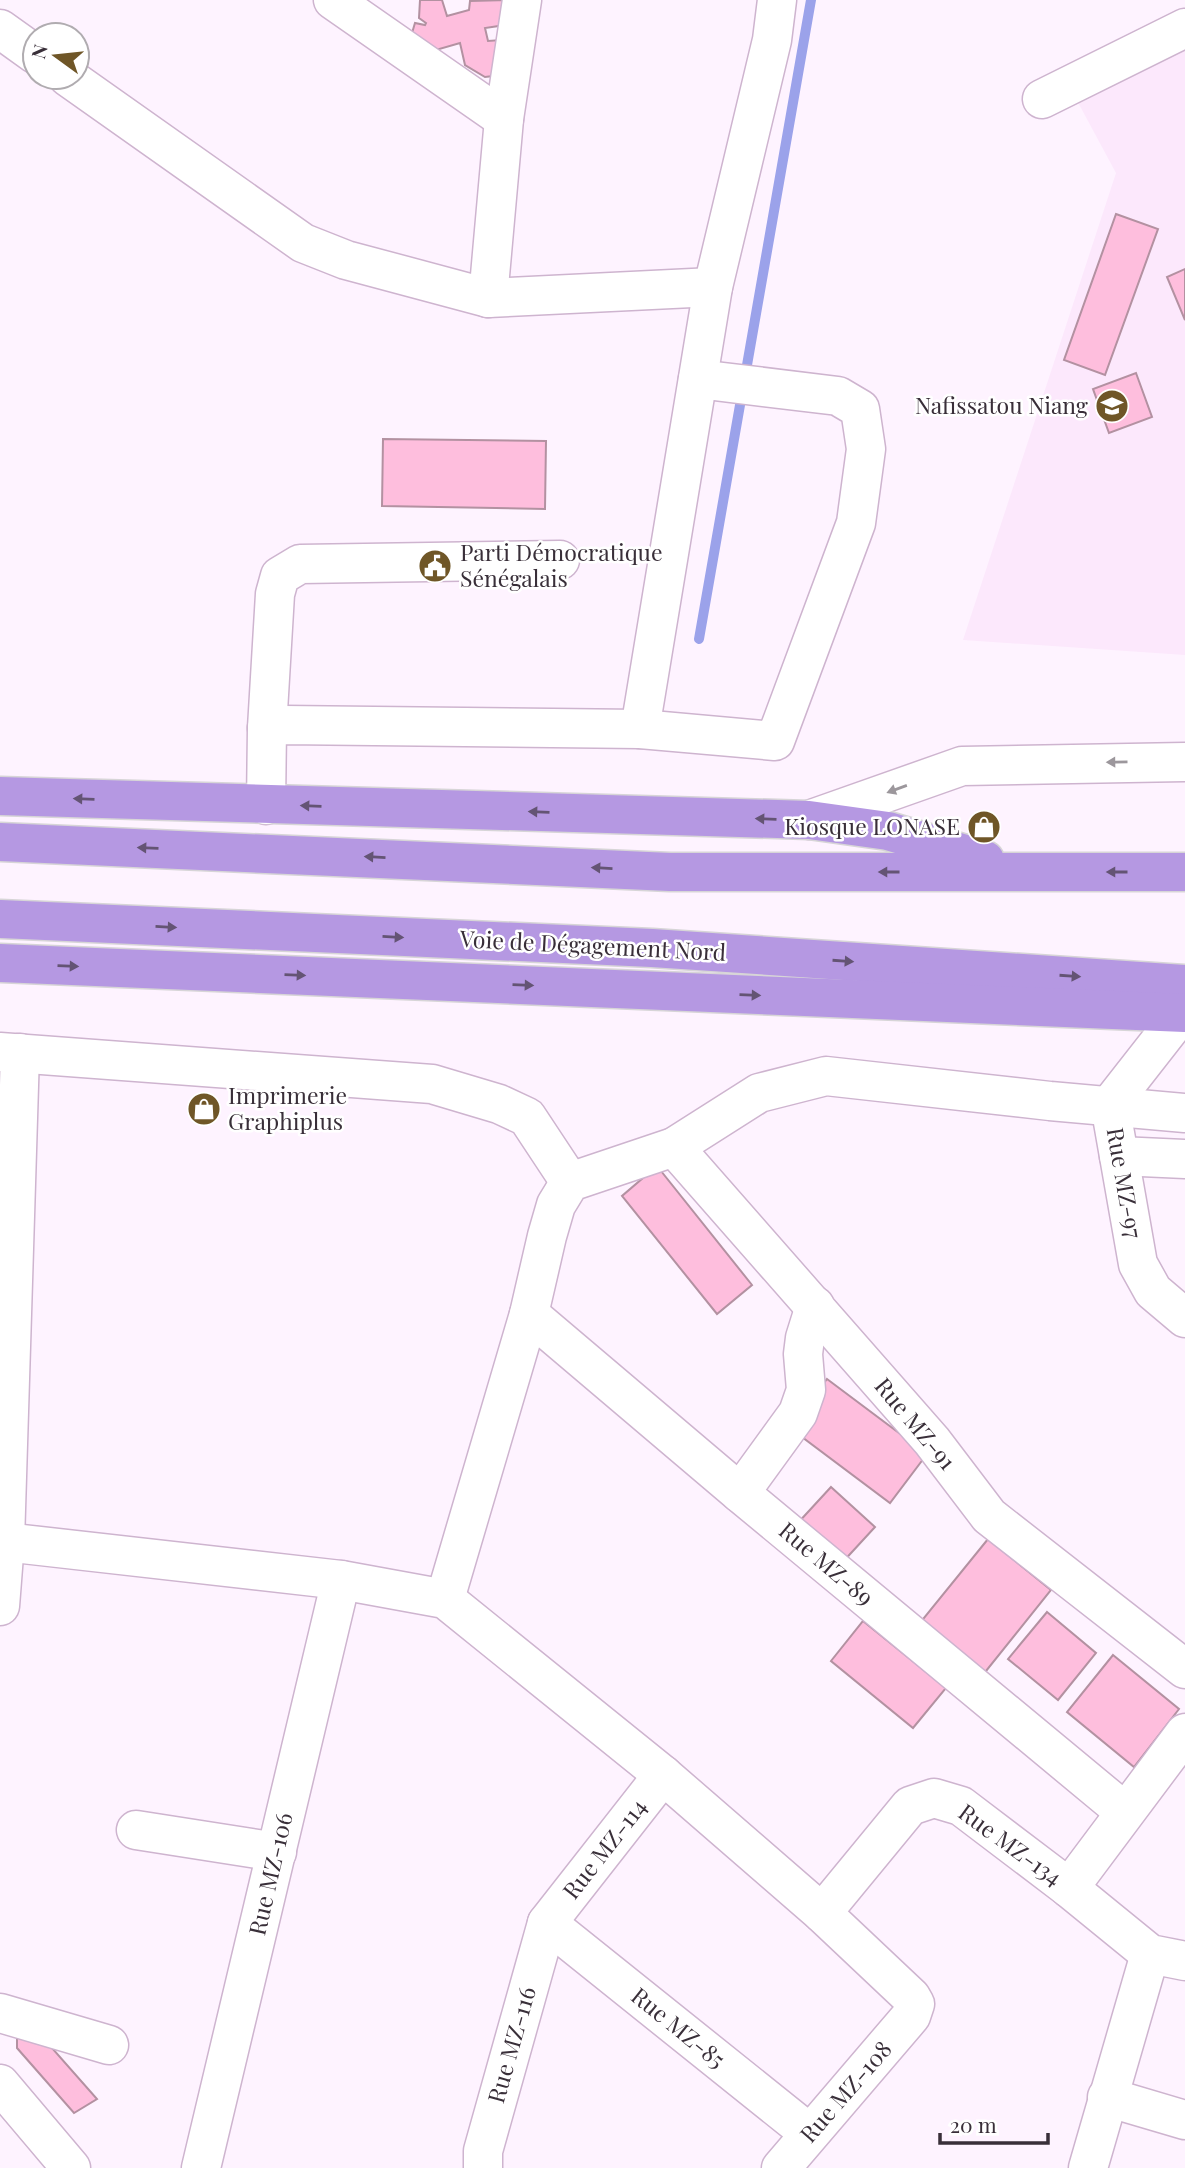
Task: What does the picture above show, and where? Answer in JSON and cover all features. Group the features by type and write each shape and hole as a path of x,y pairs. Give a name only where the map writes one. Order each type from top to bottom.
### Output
{"highway":[{"path":"0,796 809,820 888,831 1023,872"},
{"path":"0,842 670,872 1185,872"},
{"name":"Voie de Dégagement Nord","path":"0,919 652,948 1184,1003"},
{"path":"0,963 1184,1003"}],"street":[{"path":"333,0 504,119"},
{"path":"488,298 504,119 522,0"},
{"path":"640,729 726,382 713,287 772,40 777,0"},
{"path":"1042,99 1185,28"},
{"path":"0,29 21,44"},
{"path":"88,91 303,243 346,260 488,298 713,287"},
{"path":"267,728 298,725 640,729 775,741 856,523 866,449 860,410 838,396 726,382"},
{"path":"266,805 267,728 275,594 280,576 300,564 560,560"},
{"path":"809,820 962,766 1185,762"},
{"name":"Rue MZ-97","path":"1184,1003 1110,1105 1138,1264 1153,1291 1185,1318"},
{"path":"0,1606 5,1542 10,1053 432,1084 499,1104 527,1117 570,1182"},
{"path":"445,1599 529,1314 556,1205 570,1182 674,1147 759,1093 826,1076 1185,1113"},
{"name":"Rue MZ-91","path":"674,1147 932,1441 989,1516 1185,1669"},
{"path":"1119,1156 1185,1158"},
{"path":"740,1493 798,1413 806,1390 803,1354 805,1338 815,1306"},
{"name":"Rue MZ-89","path":"529,1314 1125,1812"},
{"path":"5,1542 341,1580 445,1599 663,1775 822,1913"},
{"name":"Rue MZ-106","path":"201,2168 341,1580"},
{"path":"1069,1888 1185,1734"},
{"name":"Rue MZ-114","path":"547,1923 663,1775"},
{"name":"Rue MZ-134","path":"822,1913 911,1806 934,1798 961,1806 1069,1888 1167,1957"},
{"path":"136,1830 276,1852"},
{"name":"Rue MZ-108","path":"782,2168 911,2016 915,2004 911,1997 822,1913"},
{"name":"Rue MZ-85","path":"547,1923 809,2133"},
{"name":"Rue MZ-116","path":"483,2168 483,2151 547,1923"},
{"path":"1088,2168 1107,2096 1167,1957"},
{"path":"0,2014 109,2045"},
{"path":"0,2084 71,2168"},
{"path":"1107,2096 1185,2120"}],"shaded area":[{"name":"Nafissatou Niang","path":"1185,40 1185,655 963,640 1116,173 1074,95"}],"building":[{"path":"420,0 442,0 447,16 469,10 470,1 508,0 505,25 485,28 488,41 501,40 493,76 485,77 465,65 460,43 436,50 412,33 415,23 426,23 419,18"},
{"path":"1116,214 1158,229 1105,375 1064,360"},
{"path":"1185,269 1185,320 1167,277"},
{"path":"1136,373 1152,417 1109,433 1093,389"},
{"path":"383,439 546,441 545,509 382,506"},
{"path":"657,1166 752,1285 717,1314 622,1196"},
{"path":"827,1379 927,1454 890,1503 790,1428"},
{"path":"831,1487 875,1527 840,1565 796,1525"},
{"path":"988,1539 1051,1590 982,1676 919,1624"},
{"path":"1047,1612 1096,1653 1058,1700 1008,1659"},
{"path":"863,1621 946,1688 913,1728 831,1661"},
{"path":"1113,1655 1179,1709 1134,1767 1067,1712"},
{"path":"17,2030 37,2031 97,2099 74,2113 17,2048"}],"waterway":[{"path":"699,639 811,0"}],"place":[{"name":"Nafissatou Niang","path":"1112,406"},
{"name":"Parti Démocratique Sénégalais","path":"435,566"},
{"name":"Kiosque LONASE","path":"984,827"},
{"name":"Imprimerie Graphiplus","path":"204,1109"}]}
